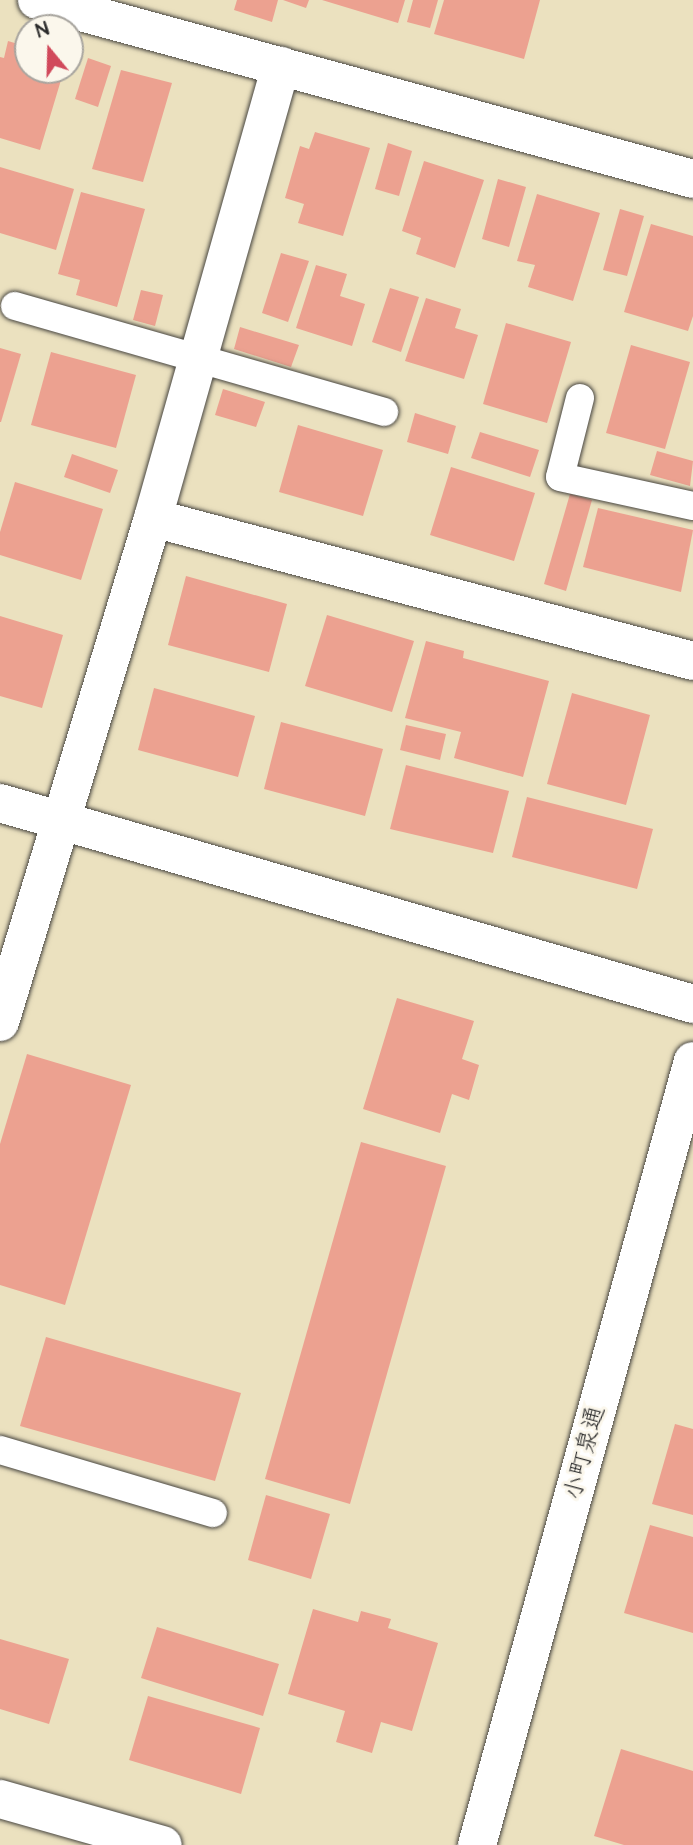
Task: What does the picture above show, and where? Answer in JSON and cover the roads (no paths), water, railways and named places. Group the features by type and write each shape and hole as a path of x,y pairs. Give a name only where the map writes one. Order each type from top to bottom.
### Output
{"street":[{"path":"37,0 693,178"},
{"path":"0,1022 153,518 281,66"},
{"path":"153,518 693,661"},
{"path":"0,803 693,1004"},
{"name":"小町泉通","path":"477,1845 693,1062"},
{"path":"0,1799 163,1845"}],"lane":[{"path":"15,306 384,412"},
{"path":"580,398 560,477 693,506"},
{"path":"0,1450 213,1513"}]}
